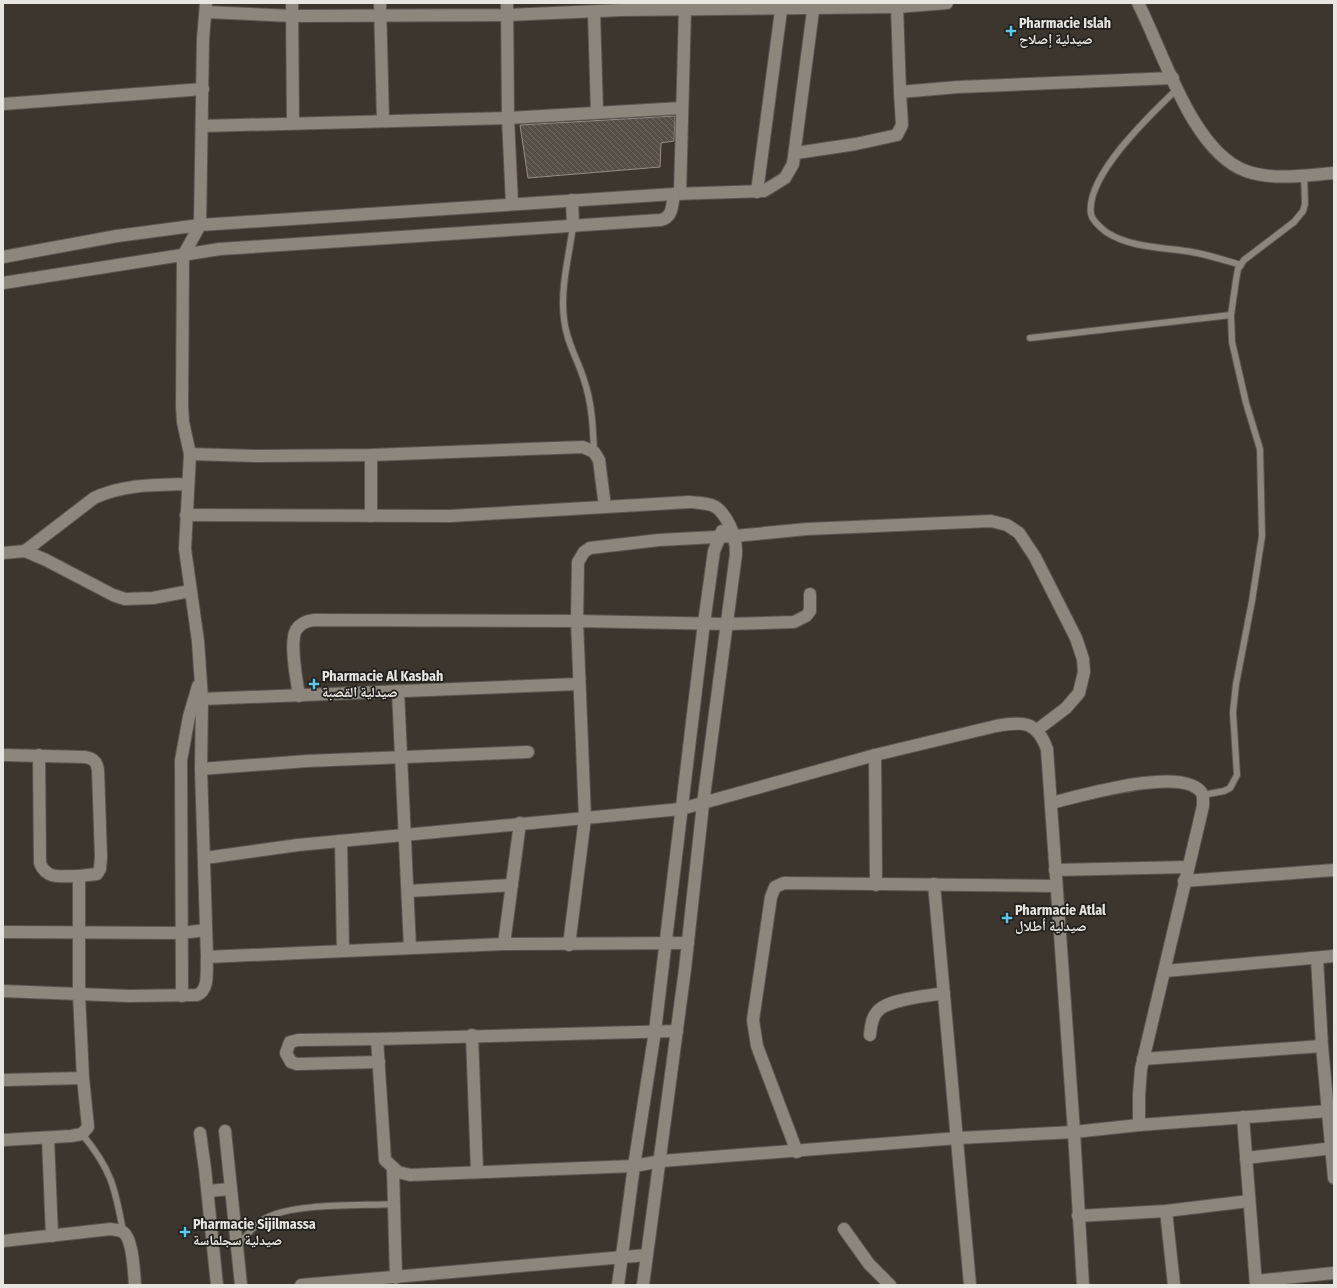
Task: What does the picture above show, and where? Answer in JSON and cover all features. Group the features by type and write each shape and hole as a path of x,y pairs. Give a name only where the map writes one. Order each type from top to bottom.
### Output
{"street":[{"path":"292,3 293,124"},
{"path":"380,3 383,121"},
{"path":"3,992 182,996 197,995 204,991 206,987 207,957 205,858 201,769 202,699 198,641 185,549 190,454 183,422 182,406 183,256 200,225 204,29 206,8 292,16 380,16 507,9 594,12 621,7 685,9 707,6 782,5 897,7 948,3"},
{"path":"1138,3 1190,114 1210,144 1232,165 1260,175 1334,173"},
{"path":"757,192 782,5"},
{"path":"3,256 118,236 200,225 572,200 677,194 757,192 772,187 785,178 790,171 796,153 814,6"},
{"path":"796,153 856,144 897,135 902,125 897,7"},
{"path":"507,9 508,118 512,204"},
{"path":"3,283 220,249 665,219 670,213 677,194 682,108 685,9"},
{"path":"594,12 597,112"},
{"path":"900,92 958,87 1172,78"},
{"path":"3,104 203,89"},
{"path":"202,126 508,118 682,108"},
{"path":"572,200 573,226"},
{"path":"190,454 258,456 371,455 583,447 594,452 599,460 605,507"},
{"path":"371,455 371,516"},
{"path":"25,551 94,498 106,492 147,485 188,484"},
{"path":"186,515 450,516 690,502 704,503 722,510 735,536 736,554 703,804 678,1031 643,1285"},
{"path":"618,1285 634,1166 655,1031 704,623 718,536 728,521"},
{"path":"569,945 585,818 577,621 577,569 580,556 584,552 599,546 807,529 991,521 1007,524 1019,533 1035,557 1076,638 1084,672 1079,693 1066,708 1037,730"},
{"path":"3,553 25,551 46,560 113,595 125,599 152,598 190,591"},
{"path":"299,696 293,643 296,629 305,622 314,620 577,621 726,624 794,622 800,620 810,611 810,594"},
{"path":"182,996 181,760 189,717 200,681"},
{"path":"202,699 579,684"},
{"path":"398,691 410,948"},
{"path":"205,858 298,845 681,809 875,756 1014,723 1027,724 1037,730 1043,738 1047,749 1074,1132 1083,1285"},
{"path":"201,769 400,757 528,752"},
{"path":"3,754 39,755 90,758 98,766 100,869 97,874 79,876 50,876 44,872 40,863 39,755"},
{"path":"875,756 876,885"},
{"path":"1050,803 1130,784 1149,782 1191,786 1198,789 1203,795 1203,806 1143,1059 1139,1081 1139,1125"},
{"path":"504,944 520,823"},
{"path":"341,841 343,951"},
{"path":"1056,870 1188,867"},
{"path":"1184,881 1334,870"},
{"path":"3,1140 8,1138 48,1138 82,1134 88,1127 89,1123 83,1078 79,994 79,876"},
{"path":"797,1152 757,1046 754,1032 754,1009 770,897 775,887 784,883 1056,886"},
{"path":"934,884 970,1285"},
{"path":"408,891 512,885"},
{"path":"3,932 181,933 206,930"},
{"path":"207,957 504,944 688,944"},
{"path":"1165,971 1334,956"},
{"path":"1317,958 1322,1046 1333,1148 1334,1178"},
{"path":"870,1035 871,1023 877,1012 885,1004 944,993"},
{"path":"379,1062 297,1064 291,1062 286,1053 290,1042 298,1040 678,1031"},
{"path":"472,1035 477,1171"},
{"path":"377,1039 385,1160 393,1169 410,1175 477,1171 634,1166 660,1162 958,1138 1074,1132 1139,1125 1329,1111"},
{"path":"1143,1059 1322,1046"},
{"path":"3,1080 83,1078"},
{"path":"1243,1117 1256,1283 1334,1273"},
{"path":"225,1132 241,1285"},
{"path":"200,1133 208,1192 217,1285"},
{"path":"48,1138 52,1236"},
{"path":"1246,1158 1333,1148"},
{"path":"393,1169 396,1278"},
{"path":"208,1192 230,1189"},
{"path":"1078,1216 1166,1211 1249,1202"},
{"path":"1166,1211 1174,1285"},
{"path":"3,1241 111,1229 123,1232 127,1237 131,1249 135,1285"},
{"path":"844,1229 869,1264 890,1285"},
{"path":"301,1285 647,1256"}],"lane":[{"path":"1177,89 1145,120 1115,156 1102,176 1093,195 1091,214 1094,220 1106,232 1123,239 1152,247 1196,253 1241,265"},
{"path":"1203,795 1224,791 1230,788 1237,775 1233,712 1236,684 1252,601 1262,536 1260,449 1234,356 1231,315 1236,280 1241,265 1250,254 1299,217 1305,204 1304,175"},
{"path":"573,226 564,288 564,320 568,338 589,396 593,424 594,452"},
{"path":"1030,338 1231,315"},
{"path":"82,1134 105,1165 113,1182 123,1232"},
{"path":"237,1248 253,1228 265,1219 277,1213 293,1209 394,1204"}],"building":[{"path":"675,116 674,141 661,143 660,167 528,178 520,125"}],"place":[{"name":"Pharmacie Islah صيدلية إصلاح","path":"1011,31"},
{"name":"Pharmacie Al Kasbah صيدلية القصبة","path":"314,684"},
{"name":"Pharmacie Atlal صيدلية أطلال","path":"1007,918"},
{"name":"Pharmacie Sijilmassa صيدلية سجلماسة","path":"185,1232"}]}
